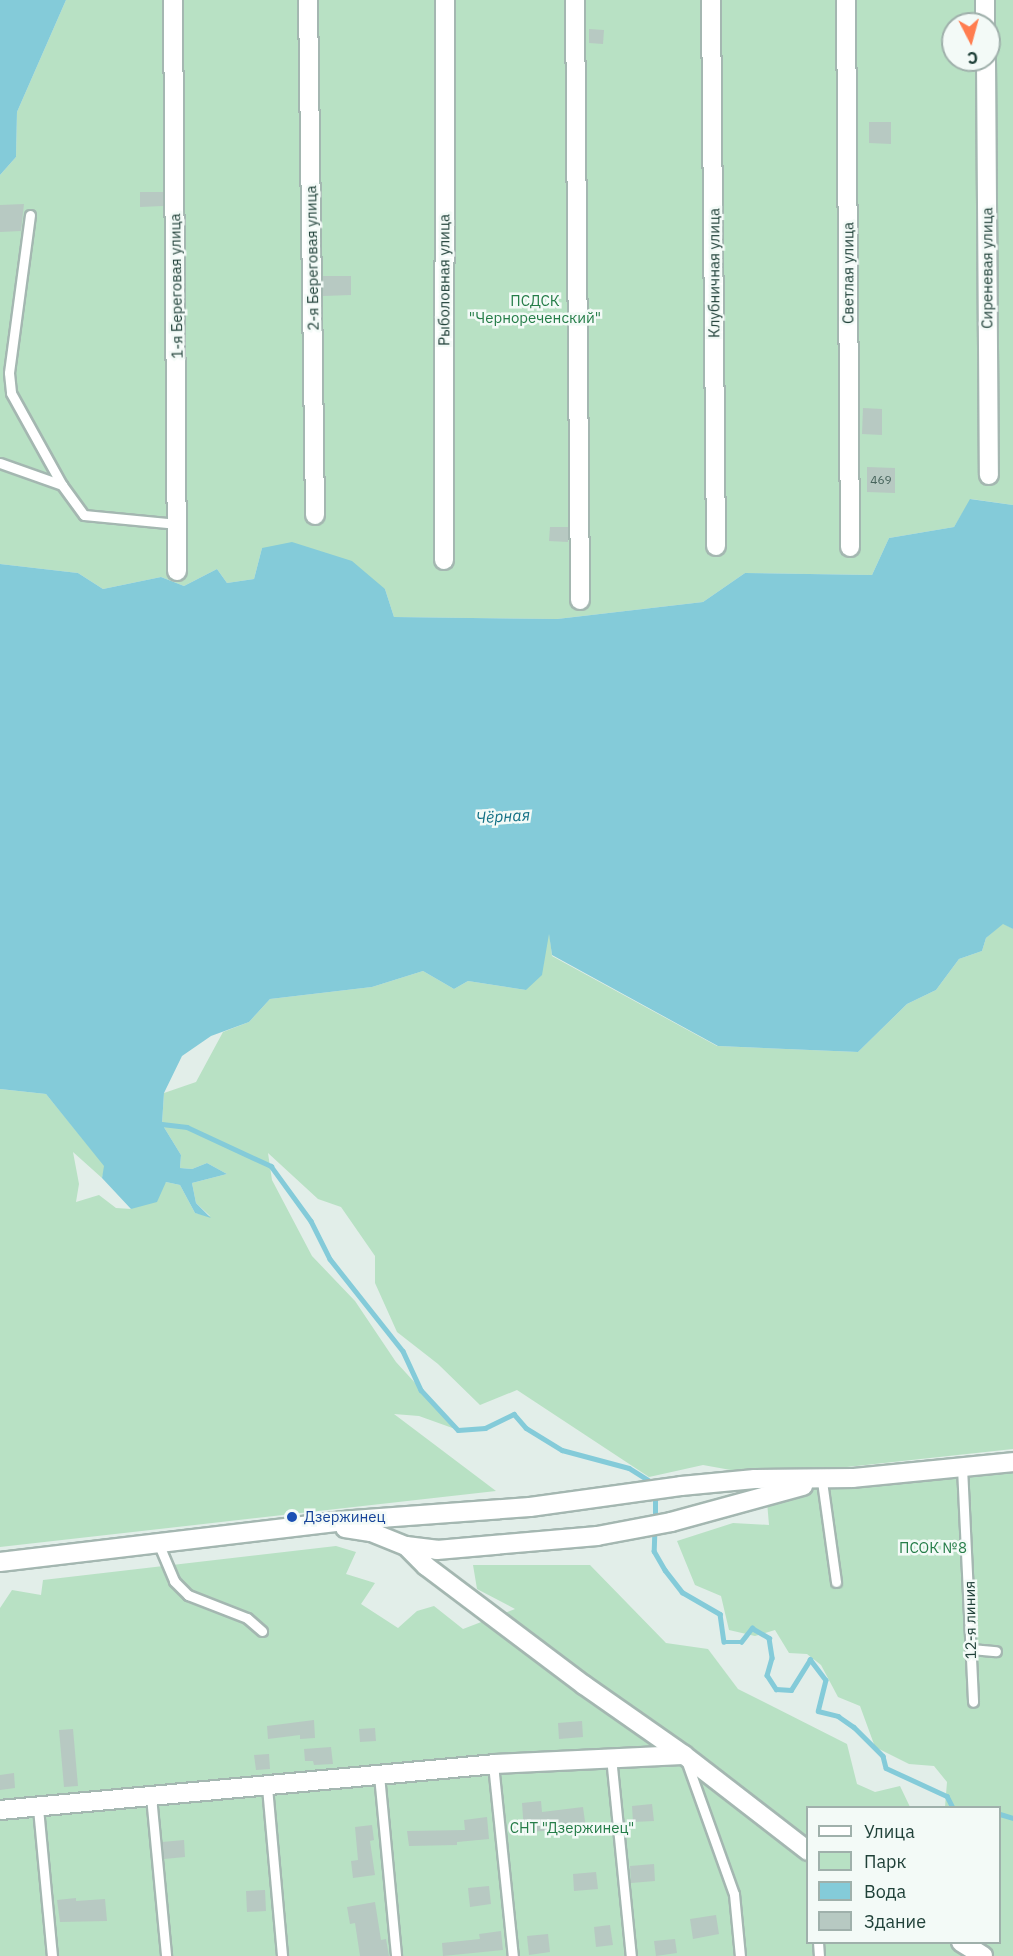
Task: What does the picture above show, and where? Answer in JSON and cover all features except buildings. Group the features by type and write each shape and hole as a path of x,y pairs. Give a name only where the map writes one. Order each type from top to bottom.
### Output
{"street":[{"name":"1-я Береговая улица","path":"173,0 177,571"},
{"name":"2-я Береговая улица","path":"308,0 315,515"},
{"name":"Рыболовная улица","path":"444,560 445,0"},
{"path":"575,0 580,600"},
{"name":"Клубничная улица","path":"711,0 716,546"},
{"name":"Светлая улица","path":"846,0 850,547"},
{"name":"Сиреневая улица","path":"986,72 989,475"},
{"path":"0,1563 316,1526 530,1507 681,1485 755,1479 822,1481 1013,1462"},
{"path":"316,1526 370,1532 406,1546 437,1550 620,1533 671,1522 822,1481"},
{"path":"406,1546 426,1566 584,1685 684,1755 806,1850"},
{"path":"0,1810 267,1787 493,1764 684,1755"},
{"path":"963,1944 983,1956"}],"lane":[{"path":"30,215 9,373 11,393 62,485 84,515 178,524"},
{"path":"0,463 62,485"},
{"name":"12-я линия","path":"962,1467 973,1702"},
{"path":"822,1481 836,1582"},
{"path":"159,1545 174,1581 188,1595 247,1618 262,1631"},
{"path":"971,1649 996,1651"},
{"path":"684,1755 734,1894 740,1956"},
{"path":"611,1757 631,1956"},
{"path":"493,1764 513,1956"},
{"path":"379,1775 396,1956"},
{"path":"267,1787 282,1956"},
{"path":"151,1796 166,1956"},
{"path":"38,1808 52,1956"}],"green space":[{"name":"ПСДСК \"Чернореченский\"","path":"66,0 1013,0 1013,505 971,499 954,527 889,538 872,575 745,573 703,602 557,619 394,617 385,589 262,548 254,579 227,583 217,569 184,586 161,577 103,589 78,573 0,564 0,175 16,157 17,112"},
{"path":"1003,923 1013,929 1013,1449 764,1476 703,1465 649,1477 517,1390 480,1405 438,1364 397,1332 375,1283 375,1256 341,1207 318,1199 268,1153 272,1180 312,1256 355,1301 396,1362 458,1430 419,1416 394,1414 496,1491 0,1547 0,1089 46,1094 105,1166 102,1178 73,1152 79,1184 76,1202 99,1195 116,1208 131,1209 166,1182 180,1185 195,1213 210,1216 196,1203 192,1183 227,1174 207,1163 192,1169 180,1168 181,1155 162,1124 164,1093 196,1082 223,1032 249,1022 270,999 372,987 423,971 454,989 468,981 526,990 549,930 552,956 717,1046 858,1052 907,1004 936,990 959,959 982,951 986,938"},
{"path":"1013,1462 1013,1956 0,1956 0,1608 12,1590 41,1595 43,1580 336,1546 356,1552 346,1574 375,1583 361,1604 398,1628 417,1611 434,1606 463,1629 515,1609 477,1589 473,1565 590,1565 666,1643 708,1649 738,1689 847,1744 857,1784 875,1792 900,1786 910,1806 806,1806 806,1944 1001,1944 1001,1806 945,1806 947,1782 934,1766 909,1764 875,1747 860,1706 838,1697 821,1665 807,1654 789,1653 775,1630 755,1636 729,1630 721,1596 695,1585 677,1541 733,1523 769,1525 766,1490"}],"water":[{"path":"0,0 66,0 17,112 16,157 0,175"},
{"name":"Чёрная","path":"970,499 1013,505 1013,929 1003,924 986,938 982,951 959,959 936,990 907,1004 858,1052 718,1046 552,955 549,934 542,975 526,990 468,981 454,989 423,971 372,987 270,999 249,1022 211,1036 182,1056 164,1093 162,1124 181,1155 180,1168 192,1169 207,1163 227,1174 192,1183 196,1203 211,1218 195,1213 180,1185 166,1182 157,1202 131,1209 102,1178 104,1166 46,1094 0,1089 0,564 78,573 103,589 161,577 184,586 217,569 227,583 254,579 262,548 292,542 352,561 385,589 394,617 557,619 703,602 745,573 872,575 889,538 954,527"}],"waterway":[{"path":"162,1124 187,1127 271,1166 311,1221 330,1259 403,1351 421,1390 458,1430 485,1428 514,1414 526,1428 562,1450 629,1468 655,1484"},
{"path":"655,1495 655,1520"},
{"path":"655,1528 654,1551 665,1570 682,1592 720,1614 724,1642 741,1642 752,1628 769,1638 772,1658 767,1675 776,1689 791,1690 810,1659 826,1680 818,1711 838,1716 854,1727 883,1756 886,1768 947,1796 952,1806"},
{"path":"1001,1814 1013,1818"}],"place":[{"name":"Дзержинец","path":"292,1517"}],"park label":[{"name":"ПСОК №8","path":"933,1548"},
{"name":"СНТ \"Дзержинец\"","path":"572,1828"}]}
